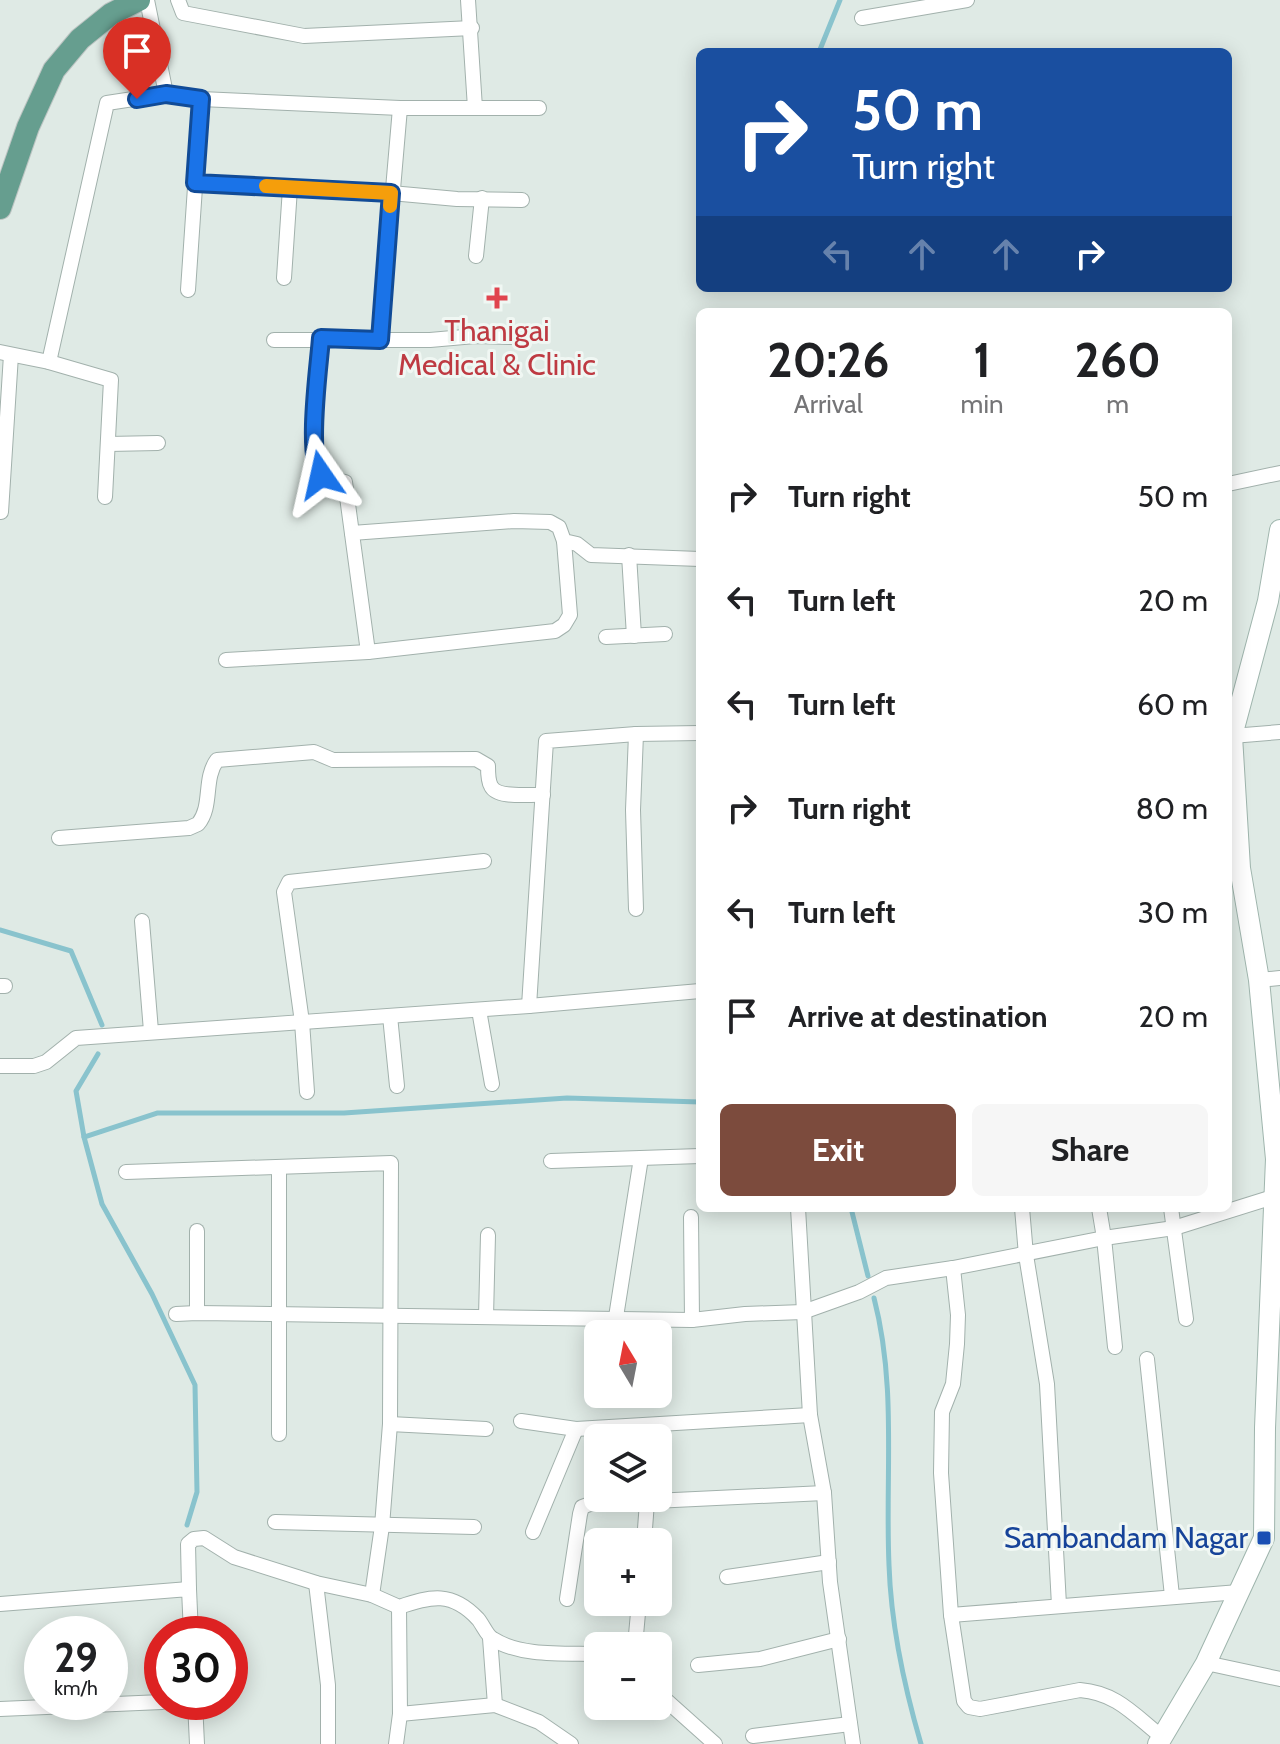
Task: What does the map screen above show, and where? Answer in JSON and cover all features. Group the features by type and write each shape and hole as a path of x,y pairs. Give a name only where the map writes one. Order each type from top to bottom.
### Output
{"main road":[{"path":"0,208 28,127 54,70 80,39 100,22 139,0"}],"street":[{"path":"147,0 166,94"},
{"path":"178,0 183,13 304,36 472,28"},
{"path":"468,0 475,108"},
{"path":"862,18 967,0"},
{"path":"49,362 107,103 166,94 201,99 400,108 539,108"},
{"path":"188,290 201,99"},
{"path":"380,340 400,108"},
{"path":"195,183 522,200"},
{"path":"284,278 290,188"},
{"path":"476,256 482,198"},
{"path":"274,340 512,337"},
{"path":"321,338 313,439 315,467 328,478 345,482 368,652"},
{"path":"1,512 6,353 111,380 105,497"},
{"path":"108,444 158,443"},
{"path":"1232,483 1280,473"},
{"path":"226,660 368,652 555,631 564,625 570,615 564,541 559,527 550,522 352,533"},
{"path":"1280,530 1268,601 1232,736 1280,732"},
{"path":"564,541 577,544 591,555 696,559"},
{"path":"629,555 634,636"},
{"path":"606,637 665,634"},
{"path":"529,1006 546,741 696,733"},
{"path":"636,734 633,810 636,909"},
{"path":"59,838 189,828 198,824 206,810 209,774 217,760 314,752 333,760 476,759 488,766 490,785 494,790 543,795"},
{"path":"953,1268 958,1315 957,1344 953,1384 942,1412 941,1444 951,1615 964,1701 969,1707 980,1709 1080,1690 1097,1691 1109,1695 1160,1740 1206,1663 1239,1592 1272,1537 1273,1197 1278,1159 1259,980 1234,870 1232,804"},
{"path":"307,1092 302,1022 284,892 289,882 484,861"},
{"path":"142,921 151,1031"},
{"path":"1259,980 1280,978"},
{"path":"0,1066 34,1066 46,1062 76,1038 696,991"},
{"path":"479,1010 492,1084"},
{"path":"390,1016 397,1086"},
{"path":"551,1161 696,1156"},
{"path":"616,1317 641,1158"},
{"path":"126,1172 391,1163 390,1424 382,1526 372,1595"},
{"path":"279,1168 279,1434"},
{"path":"1232,1210 1273,1197"},
{"path":"798,1212 810,1415 824,1493 829,1562 853,1744"},
{"path":"1022,1212 1026,1255 1047,1384 1059,1605"},
{"path":"1100,1212 1115,1347"},
{"path":"1172,1212 1186,1319"},
{"path":"176,1314 692,1320 803,1312 859,1292 886,1278 1174,1228 1225,1212"},
{"path":"691,1217 692,1320"},
{"path":"197,1231 197,1313"},
{"path":"486,1317 488,1235"},
{"path":"1147,1359 1172,1596"},
{"path":"521,1421 576,1429 810,1415"},
{"path":"390,1424 486,1429"},
{"path":"533,1532 576,1429"},
{"path":"672,1501 824,1493"},
{"path":"567,1599 584,1506"},
{"path":"275,1522 474,1527"},
{"path":"190,1616 188,1544 194,1539 204,1538 234,1557 316,1583 372,1595 399,1607 431,1596 455,1602 478,1618 490,1638 495,1705"},
{"path":"727,1577 829,1562"},
{"path":"316,1583 328,1685 328,1744"},
{"path":"0,1604 189,1589"},
{"path":"951,1615 1239,1592"},
{"path":"396,1744 400,1714 399,1607"},
{"path":"490,1638 518,1648 584,1653"},
{"path":"698,1665 760,1659 839,1639"},
{"path":"1206,1663 1280,1679"},
{"path":"0,1709 144,1703"},
{"path":"400,1714 495,1705 539,1722 571,1744"},
{"path":"672,1706 715,1744"},
{"path":"196,1720 197,1744"},
{"path":"753,1736 850,1724"}],"waterway":[{"path":"821,48 840,0"},
{"path":"0,930 71,951 102,1025"},
{"path":"98,1054 76,1091 84,1137 157,1113 344,1113 567,1098 696,1102"},
{"path":"84,1137 102,1204 152,1294 195,1385 197,1492 187,1525"},
{"path":"852,1212 868,1276"},
{"path":"874,1298 888,1398 888,1532 892,1610 904,1678 921,1744"}],"slow traffic":[{"path":"266,186 391,193 390,206"}],"place":[{"name":"Thanigai Medical & Clinic","path":"497,298"},
{"name":"Sambandam Nagar","path":"1264,1538"}],"route":[{"path":"137,99 166,94 201,99 195,183 391,193 380,340 321,338 313,439 315,467 321,475"}]}
